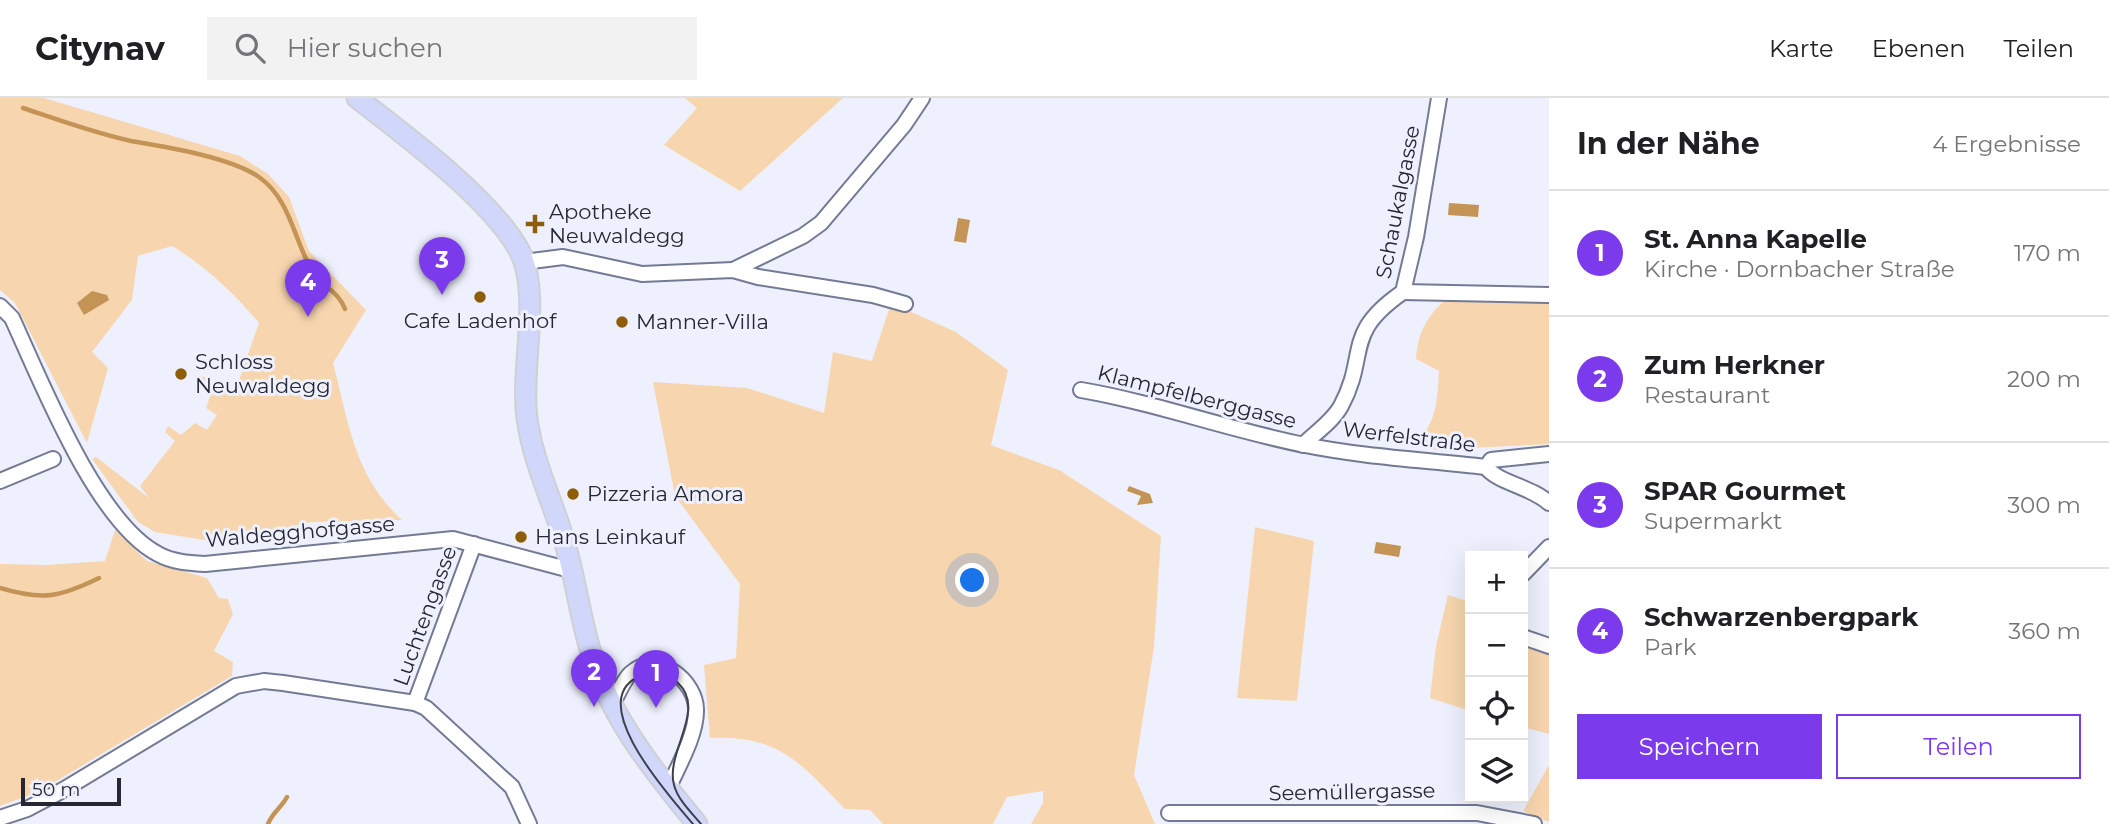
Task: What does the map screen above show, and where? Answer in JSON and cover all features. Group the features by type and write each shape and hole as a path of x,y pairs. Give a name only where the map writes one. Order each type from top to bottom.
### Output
{"main road":[{"path":"357,98 418,146 473,197 510,237 524,262 530,293 525,359 526,417 574,571 592,657 633,740 697,824"}],"street":[{"path":"733,270 803,236 821,223 904,125 922,98"},
{"name":"Schaukalgasse","path":"1303,444 1339,410 1366,325 1378,309 1403,292 1416,237 1439,98"},
{"path":"524,262 563,257 642,274 733,270 758,277 873,295 905,304"},
{"path":"1403,292 1549,295"},
{"name":"Waldegghofgasse","path":"2,313 12,318 73,451 116,516 137,540 156,554 187,563 205,564 439,540 474,544 574,571"},
{"name":"Klampfelberggasse","path":"1081,390 1141,401 1303,444"},
{"name":"Werfelstraße","path":"1303,444 1486,467 1491,460 1500,458 1549,454"},
{"path":"0,481 53,459"},
{"path":"1486,467 1492,475 1537,492 1549,503"},
{"name":"Luchtengasse","path":"415,704 474,544"},
{"path":"1528,569 1549,547"},
{"path":"1528,639 1549,646"},
{"path":"613,702 630,674 643,668 665,668 688,683 693,692 696,712 668,789"},
{"path":"0,818 27,809 63,790 236,686 264,681 415,704 445,722 512,787 529,824"},
{"name":"Seemüllergasse","path":"1169,813 1477,813 1534,824"}],"shaded area":[{"path":"0,98 44,98 240,156 268,174 289,197 309,251 366,310 333,363 349,427 363,467 386,503 402,520 312,522 223,543 155,532 138,522 92,459 96,457 149,498 140,486 175,441 165,432 168,426 181,435 195,423 207,430 217,415 206,408 212,391 199,382 203,376 225,390 236,389 259,323 219,281 172,246 138,256 132,300 92,352 108,368 87,443 15,303 0,290"},
{"path":"685,98 843,98 740,191 664,145 697,108"},
{"path":"1449,203 1479,205 1478,217 1448,215"},
{"path":"958,218 970,220 966,243 954,241"},
{"path":"92,291 107,295 109,300 84,315 77,303"},
{"path":"1447,298 1549,300 1549,444 1430,450 1417,441 1433,417 1439,371 1416,359 1419,341 1429,318"},
{"path":"891,303 956,332 1008,370 991,445 1059,470 1161,536 1154,647 1134,775 1155,824 1031,824 1043,803 1043,791 1007,797 993,824 883,824 870,810 845,809 801,766 772,747 734,738 710,738 704,665 736,658 740,584 675,496 653,382 747,388 824,413 833,352 872,361"},
{"path":"1129,486 1150,494 1153,503 1137,505 1141,496 1127,491"},
{"path":"1255,527 1314,541 1297,701 1237,698"},
{"path":"115,530 147,561 207,578 219,598 228,599 233,614 214,651 233,662 232,676 38,792 0,806 0,564 47,565 105,561"},
{"path":"1376,542 1401,546 1399,557 1374,553"},
{"path":"1448,595 1465,600 1465,709 1430,698 1436,646"},
{"path":"1528,648 1549,655 1549,734 1528,728"},
{"path":"1549,765 1549,822 1523,811"}],"waterway":[{"path":"23,108 117,138 215,158 259,177 278,196 285,208 315,275 338,297 345,309"},
{"path":"0,588 28,595 51,595 99,578"},
{"path":"268,824 287,797"}],"tram line":[{"path":"693,824 651,771 625,725 621,704 626,687 643,675 666,675 678,683 686,694 687,718 675,759 674,785 682,801 701,824"}],"place":[{"name":"Apotheke Neuwaldegg","path":"535,224"},
{"name":"SPAR Gourmet","path":"442,295"},
{"name":"Cafe Ladenhof","path":"480,297"},
{"name":"Schwarzenbergpark","path":"308,317"},
{"name":"Manner-Villa","path":"622,322"},
{"name":"Schloss Neuwaldegg","path":"181,374"},
{"name":"Pizzeria Amora","path":"573,494"},
{"name":"Hans Leinkauf","path":"521,537"},
{"name":"Zum Herkner","path":"594,707"},
{"name":"St. Anna Kapelle","path":"656,708"}]}
